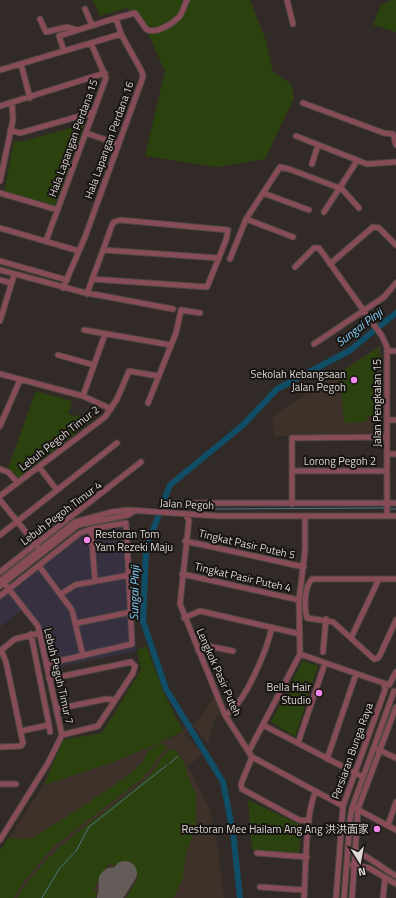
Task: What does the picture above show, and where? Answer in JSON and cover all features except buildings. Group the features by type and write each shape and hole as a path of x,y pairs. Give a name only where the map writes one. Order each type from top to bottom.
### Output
{"street":[{"path":"64,51 59,36 134,12 137,14 146,29 154,31 161,29 180,16 187,0"},
{"path":"287,0 293,24"},
{"path":"85,9 92,25"},
{"name":"Hala Lapangan Perdana 16","path":"63,288 79,251 143,76 121,34 116,18"},
{"path":"40,19 46,32 67,27 77,30"},
{"path":"0,70 121,34"},
{"name":"Hala Lapangan Perdana 15","path":"46,242 104,85 105,73 91,43"},
{"path":"21,64 30,98"},
{"path":"0,106 30,98 105,73"},
{"path":"0,181 12,120 12,103"},
{"path":"303,103 384,133 394,134 396,145"},
{"path":"10,130 20,133 94,112"},
{"path":"86,133 118,144"},
{"path":"296,136 367,164 396,162"},
{"path":"312,164 318,145"},
{"path":"324,212 357,161"},
{"path":"230,259 246,219 280,167 289,168 339,188 359,208"},
{"path":"0,193 58,210"},
{"path":"262,193 309,210"},
{"path":"246,219 292,237"},
{"path":"87,294 92,280 112,225 114,222 120,220 225,228 229,232 207,287 92,280"},
{"path":"330,264 373,227 379,228 396,245"},
{"path":"0,228 79,251"},
{"name":"Jalan Pengkalan 15","path":"295,267 316,247 382,336 388,351 387,516"},
{"path":"103,250 219,258"},
{"path":"0,260 67,280"},
{"path":"0,270 87,294 173,309"},
{"path":"0,318 14,275"},
{"path":"0,280 11,283"},
{"path":"314,344 366,313 384,297 396,283"},
{"path":"148,403 176,333 181,310 200,313"},
{"path":"84,330 171,345"},
{"path":"83,396 106,334"},
{"path":"388,351 396,351"},
{"path":"58,355 94,365"},
{"name":"Lebuh Pegoh Timur 2","path":"0,496 105,417 111,409 129,372 158,376"},
{"path":"0,374 83,396 111,409"},
{"path":"0,426 20,380"},
{"path":"387,420 396,420"},
{"path":"292,504 292,438 387,437"},
{"name":"Lebuh Pegoh Timur 4","path":"0,535 117,443"},
{"path":"387,454 396,454"},
{"name":"Lebuh Pegoh Timur 4","path":"0,572 142,462"},
{"path":"39,467 57,490"},
{"path":"0,468 8,472 18,483"},
{"name":"Lorong Pegoh 2","path":"293,471 387,471"},
{"path":"0,500 40,550"},
{"name":"Jalan Pegoh","path":"190,503 396,503"},
{"path":"1,584 8,575 81,519 128,510 134,511"},
{"name":"Jalan Pegoh","path":"1,584 78,525 128,514 134,511 195,515 396,516"},
{"path":"184,514 189,520 195,515"},
{"path":"249,751 300,654 299,600 304,567 305,516"},
{"name":"Lengkok Pasir Puteh","path":"189,520 182,574 180,604 184,618 225,715 252,757"},
{"path":"0,596 80,533 90,529 126,523 132,644 46,664"},
{"path":"90,529 95,581"},
{"name":"Tingkat Pasir Puteh 5","path":"186,541 304,567"},
{"path":"35,559 40,550 52,546"},
{"path":"39,566 72,610 77,623 83,656"},
{"name":"Tingkat Pasir Puteh 4","path":"182,574 299,600"},
{"path":"61,594 70,586 129,575"},
{"path":"396,579 312,579 308,586 305,603 307,618 333,622 371,657 378,658 396,620"},
{"path":"351,638 379,579"},
{"name":"Lebuh Peguh Timur 7","path":"1,584 9,589 38,626 62,735 48,763 1,837"},
{"path":"184,618 200,611 300,634"},
{"path":"77,623 131,612"},
{"path":"323,652 326,620"},
{"path":"225,715 237,705 267,648 272,628"},
{"path":"0,747 22,745 21,731 6,662 0,651 15,639 40,633"},
{"path":"31,634 50,732"},
{"path":"198,650 208,646 233,651"},
{"path":"300,654 387,684 395,691"},
{"path":"49,679 131,662 135,666 133,672 98,726 62,735"},
{"path":"298,743 325,663"},
{"path":"387,684 395,680 396,672"},
{"path":"327,758 356,674"},
{"name":"Persiaran Bunga Raya","path":"336,898 342,806 356,774 387,684"},
{"name":"Persiaran Bunga Raya","path":"344,898 352,808 363,777 376,749 395,691"},
{"path":"56,709 106,698 114,700"},
{"path":"352,898 358,809 376,749 396,707"},
{"path":"21,731 49,725"},
{"path":"263,725 363,777"},
{"path":"376,749 396,758"},
{"path":"309,821 298,820 242,790 241,784 252,757 342,806"},
{"path":"0,784 16,784"},
{"path":"304,898 309,821 312,800 316,791"},
{"path":"388,825 396,802"},
{"path":"352,808 358,809 396,830"},
{"path":"356,850 396,876"},
{"path":"257,853 307,857"},
{"path":"347,864 369,868 396,884"},
{"path":"383,898 385,878"},
{"path":"260,887 304,890"}],"shaded area":[{"name":"Sekolah Kebangsaan Jalan Pegoh","path":"381,345 381,434 274,436 273,416"},
{"path":"128,519 136,651 44,670 35,626 21,611 0,627 0,592 80,529"},
{"path":"214,696 220,714 214,719 208,743 194,727 184,734 203,754 188,766 209,808 218,849 224,898 0,898 0,851 44,785 113,762 171,738 200,719"}],"green space":[{"path":"93,0 250,0 266,41 273,72 291,84 294,98 265,159 217,167 145,156 165,71 139,14 127,8 100,16"},
{"path":"392,0 396,0 396,32 373,25 381,5"},
{"path":"85,124 55,207 4,193 14,141 20,142"},
{"path":"379,347 380,364 376,365 376,373 380,373 380,414 378,416 369,416 366,422 344,423 340,373"},
{"path":"36,391 72,401 68,414 94,419 19,478 8,468"},
{"path":"146,645 164,693 183,731 160,742 167,747 143,778 52,848 24,881 14,898 0,898 0,851 8,838 32,838 76,811 123,779 143,762 148,751 160,743 113,762 44,785 63,740 102,733 141,670 137,651"},
{"path":"303,661 318,666 295,737 271,722"},
{"path":"170,749 176,751 183,761 190,782 196,793 196,827 186,853 183,879 173,898 126,898 138,878 109,863 94,888 97,896 95,898 17,898 44,863 59,848 145,780"},
{"path":"248,800 301,825 299,853 252,850"}],"waterway":[{"name":"Sungai Pinji","path":"240,898 233,832 223,782 166,689 143,621 146,549 170,485 243,425 277,389 349,351 396,313"},
{"path":"162,506 218,509 384,508"},
{"path":"390,509 396,509"},
{"path":"169,764 178,756"},
{"path":"42,898 59,869 76,851 89,827 167,765"}],"taxiway":[{"path":"103,898 104,878 108,874 114,872 121,875 124,886 114,898"}],"runway":[{"path":"109,898 125,873"}],"place":[{"name":"Sekolah Kebangsaan Jalan Pegoh","path":"354,380"},
{"name":"Restoran Tom Yam Rezeki Maju","path":"87,540"},
{"name":"Bella Hair Studio","path":"319,693"},
{"name":"Restoran Mee Hailam Ang Ang 洪洪面家","path":"377,829"}]}
